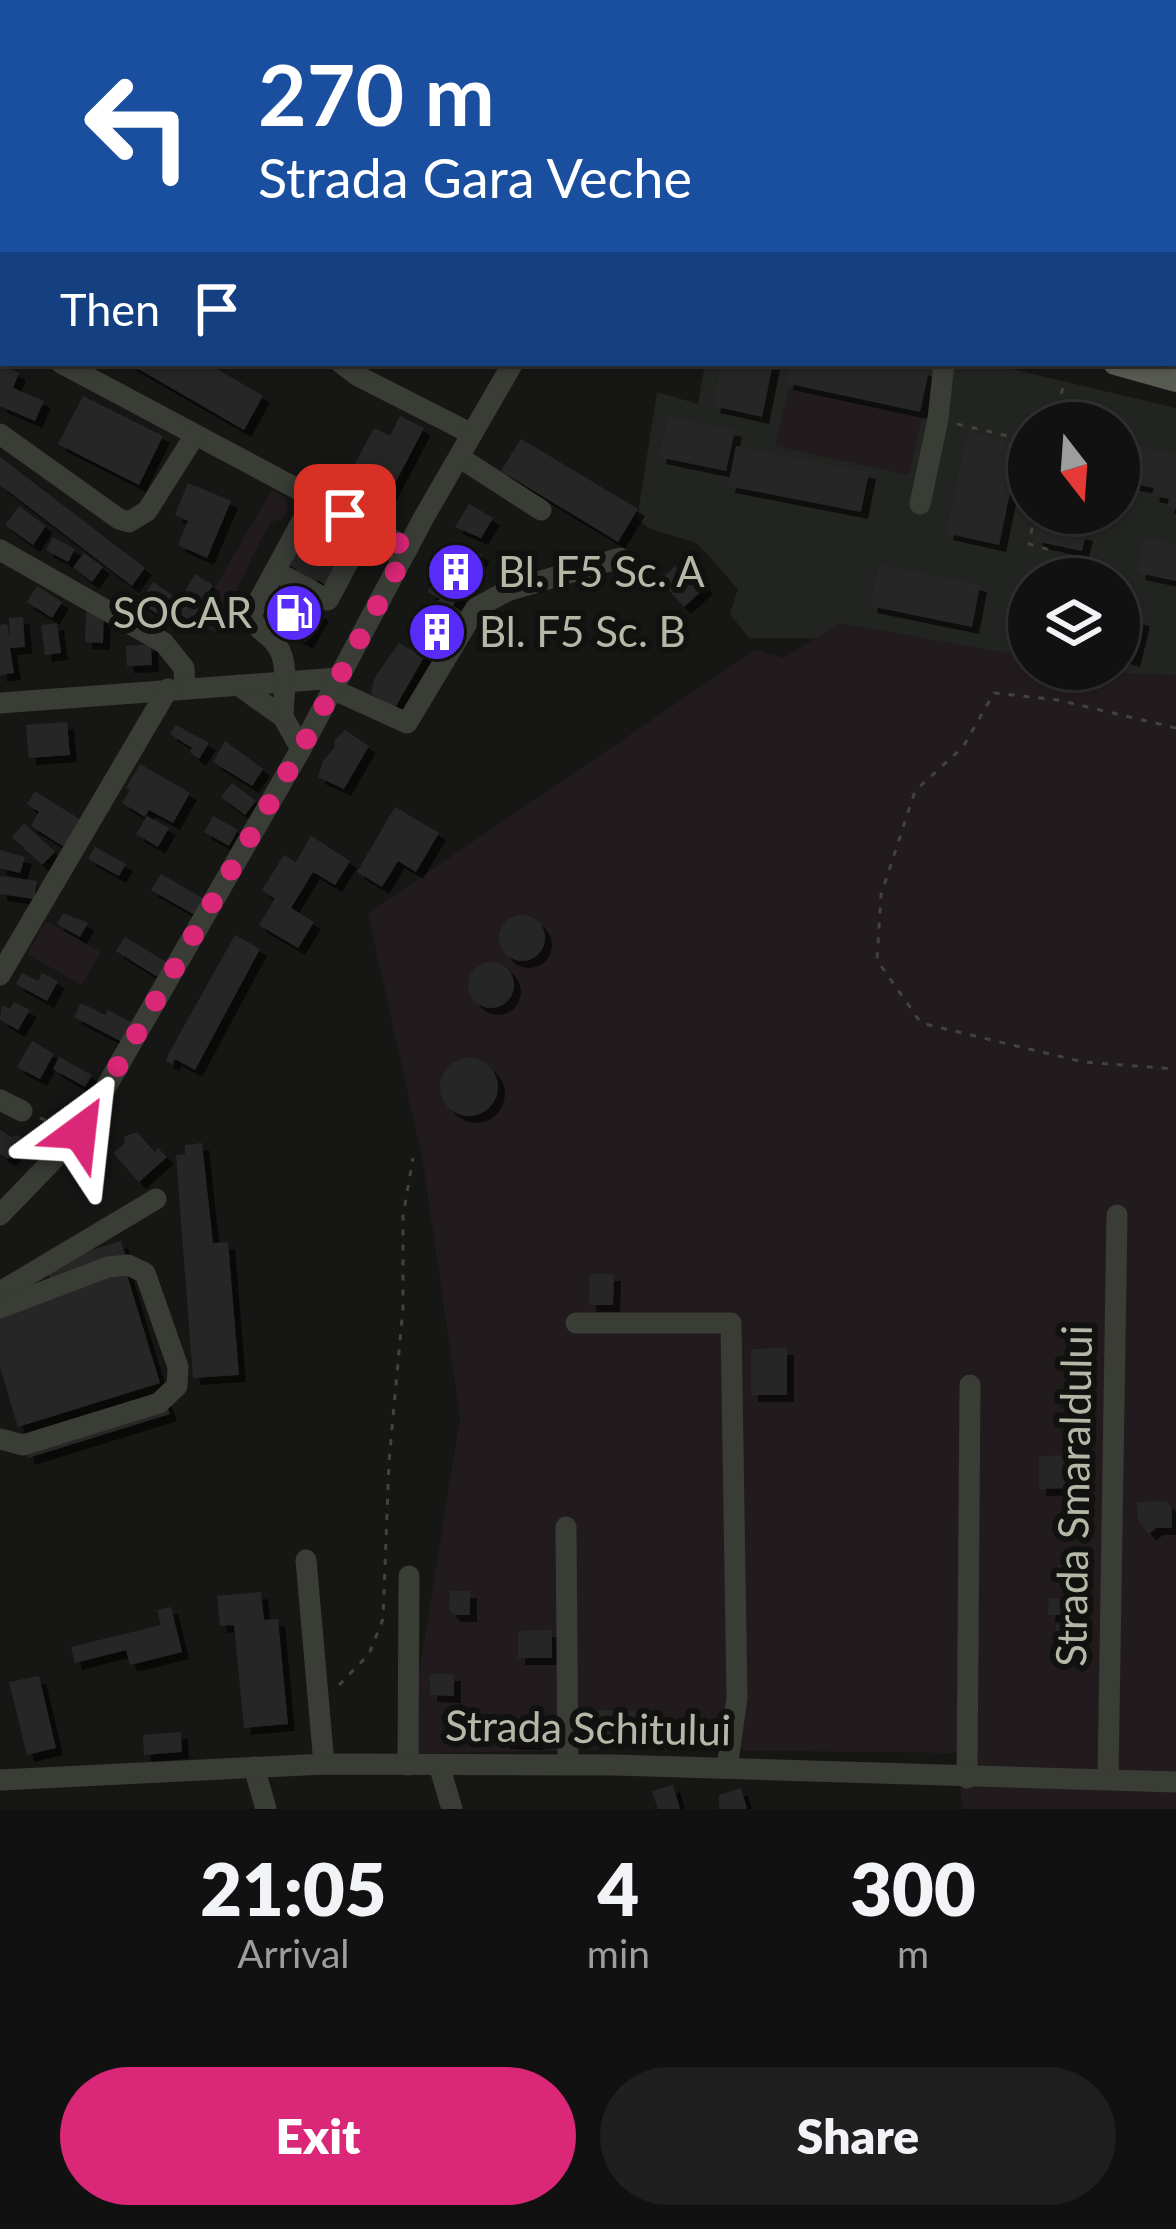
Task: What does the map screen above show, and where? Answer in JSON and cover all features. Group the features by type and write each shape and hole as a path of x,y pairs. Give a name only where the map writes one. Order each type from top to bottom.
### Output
{"main road":[{"path":"1125,366 1176,380"}],"street":[{"path":"67,366 408,548"},
{"path":"345,366 472,434"},
{"path":"0,1215 80,1132 301,749 511,366"},
{"path":"920,504 944,366"},
{"path":"0,434 118,519 129,521 147,511 195,435"},
{"path":"459,458 541,510"},
{"path":"283,717 278,646 254,626 251,615 314,499"},
{"path":"275,571 328,600 352,555 299,526"},
{"path":"0,550 164,643 184,668 0,975"},
{"path":"0,704 176,688 335,684 406,723 476,608 507,591 620,558"},
{"path":"238,685 283,717 301,749"},
{"path":"0,1100 22,1112"},
{"path":"0,1292 156,1199"},
{"name":"Strada Smaraldului","path":"1108,1779 1117,1215"},
{"path":"0,1308 107,1267 128,1265 145,1273 178,1367 177,1387 159,1403 22,1445 0,1438"},
{"path":"576,1323 731,1323 737,1698 727,1768"},
{"path":"967,1778 970,1384"},
{"path":"566,1528 568,1765"},
{"path":"306,1560 324,1764"},
{"path":"408,1765 409,1576"},
{"name":"Strada Schitului","path":"0,1780 324,1764 727,1768 1176,1782"},
{"path":"439,1765 452,1809"},
{"path":"254,1767 266,1809"}],"path":[{"path":"1059,402 1064,383"},
{"path":"938,419 1008,436"},
{"path":"1031,534 1029,544 1047,549 1048,544"},
{"path":"1176,728 1058,700 994,693 963,747 915,791 881,895 877,960 921,1023 1083,1062 1176,1070"},
{"path":"22,1112 80,1132"},
{"path":"319,1702 369,1654 383,1619 389,1461 403,1308 403,1216 413,1158"}],"shaded area":[{"path":"704,366 999,366 1176,408 1176,750 1009,690 1140,690 1140,558 1008,558 1008,690 867,639 749,638 730,614 738,589 697,543 637,520 657,392 698,404"},
{"path":"789,387 922,417 909,475 775,446"},
{"path":"272,490 286,498 288,509 282,519 271,522 215,632 195,622"},
{"path":"840,623 1008,653 1008,690 1140,690 1140,674 1176,675 1176,1809 962,1809 958,1753 609,1749 412,1754 415,1699 460,1418 423,1162 368,913 756,649 784,658"},
{"path":"46,921 101,952 82,985 27,954"}],"building":[{"path":"0,366 19,373 13,388 44,401 35,421 0,406"},
{"path":"133,366 212,366 263,396 244,430"},
{"path":"721,366 772,366 762,417 713,406"},
{"path":"789,366 929,370 920,412 786,383"},
{"path":"83,396 163,436 139,485 58,444"},
{"path":"400,416 424,428 380,512 340,492 374,428 390,436"},
{"path":"668,417 735,430 726,471 659,457"},
{"path":"968,432 1008,442 1008,502 999,545 946,533"},
{"path":"521,439 638,509 618,542 501,471"},
{"path":"736,446 869,472 861,512 728,486"},
{"path":"1140,446 1176,454 1176,509 1167,507 1169,499 1152,495 1154,488 1140,485"},
{"path":"0,457 145,568 132,586 0,485"},
{"path":"188,483 231,501 207,558 178,545 188,521 175,515"},
{"path":"469,504 493,518 481,538 455,527"},
{"path":"19,506 46,526 33,545 5,525"},
{"path":"288,529 340,560 325,585 318,580 304,604 322,614 306,642 267,620 296,569 273,556"},
{"path":"1036,534 1086,534 1082,551 1035,541"},
{"path":"53,537 75,549 68,562 46,550"},
{"path":"1144,538 1176,545 1176,581 1140,573"},
{"path":"458,541 483,555 453,606 465,613 436,663 424,657 395,708 371,694 374,679 399,643 411,650 424,616 440,599 428,592 442,559"},
{"path":"84,553 103,567 92,582 73,567"},
{"path":"687,564 706,587 684,607 660,580 675,566 679,571"},
{"path":"879,564 980,585 972,627 870,606"},
{"path":"195,574 213,585 191,622 174,610"},
{"path":"153,582 178,599 165,619 139,602"},
{"path":"37,586 62,602 52,618 27,602"},
{"path":"86,611 104,612 103,643 85,642"},
{"path":"23,617 25,647 10,648 14,673 0,675 0,625 7,624 10,639 9,618"},
{"path":"57,623 61,653 45,655 41,625"},
{"path":"151,644 152,665 127,666 126,646"},
{"path":"67,722 70,755 29,758 26,725"},
{"path":"176,725 209,743 199,759 190,752 192,748 170,734"},
{"path":"345,730 369,746 344,789 318,777 334,741"},
{"path":"225,741 263,769 252,786 213,762"},
{"path":"140,764 190,793 173,823 149,810 145,817 122,803"},
{"path":"232,783 256,801 245,815 221,797"},
{"path":"35,791 81,820 64,847 31,826 39,812 27,804"},
{"path":"395,807 439,833 416,872 398,861 382,887 357,872"},
{"path":"147,816 169,828 158,847 136,834"},
{"path":"213,816 238,830 229,846 204,832"},
{"path":"24,823 55,852 42,865 12,837"},
{"path":"311,836 350,861 335,885 313,872 291,908 314,922 298,948 259,925 275,899 262,890 284,855 296,862"},
{"path":"95,847 126,864 119,876 88,859"},
{"path":"0,850 25,857 20,873 0,868"},
{"path":"161,874 209,902 200,918 151,890"},
{"path":"0,876 37,881 34,899 0,894"},
{"path":"63,913 88,923 80,937 57,924"},
{"path":"522,915 538,922 545,938 538,954 522,961 506,954 499,938 506,922"},
{"path":"235,935 260,949 195,1070 175,1059 172,1064 166,1061 168,1055"},
{"path":"125,937 168,963 159,978 116,951"},
{"path":"491,962 507,969 514,985 507,1001 491,1008 475,1001 468,985 475,969"},
{"path":"22,973 38,981 42,973 58,981 47,1001 16,984"},
{"path":"14,1002 30,1010 18,1030 0,1020 2,1005 10,1009"},
{"path":"81,1003 136,1025 126,1044 74,1017"},
{"path":"32,1041 54,1054 40,1079 17,1067"},
{"path":"59,1057 92,1075 85,1087 53,1069"},
{"path":"469,1058 489,1067 498,1087 489,1107 469,1116 449,1107 440,1087 449,1067"},
{"path":"0,1130 11,1137 19,1135 23,1146 8,1159 0,1154"},
{"path":"137,1132 155,1152 158,1148 167,1157 139,1182 113,1153 125,1143 124,1137"},
{"path":"202,1143 213,1243 228,1242 239,1375 193,1378 176,1155 185,1154 185,1145"},
{"path":"121,1241 127,1260 52,1284 45,1265"},
{"path":"137,1262 127,1275 160,1383 18,1427 0,1367 0,1304"},
{"path":"590,1274 614,1274 613,1305 589,1305"},
{"path":"787,1348 787,1395 751,1395 751,1349"},
{"path":"164,1398 170,1414 28,1458 23,1443"},
{"path":"1073,1455 1073,1488 1039,1489 1039,1456"},
{"path":"1166,1501 1172,1508 1172,1528 1156,1528 1149,1534 1138,1520 1137,1502"},
{"path":"1058,1565 1082,1566 1081,1583 1058,1582"},
{"path":"450,1591 470,1591 470,1615 454,1615 449,1610"},
{"path":"261,1592 264,1620 278,1619 288,1724 244,1728 234,1625 220,1626 217,1596"},
{"path":"1049,1598 1077,1599 1076,1615 1048,1615"},
{"path":"171,1607 182,1652 130,1665 126,1650 75,1663 71,1647 161,1625 157,1610"},
{"path":"1056,1625 1080,1626 1079,1647 1055,1646"},
{"path":"552,1630 552,1658 518,1658 518,1631"},
{"path":"430,1674 454,1674 454,1696 430,1695"},
{"path":"39,1676 56,1748 27,1755 9,1682"},
{"path":"597,1710 636,1711 636,1741 604,1741 605,1726 597,1726"},
{"path":"504,1717 536,1717 536,1743 503,1742"},
{"path":"181,1732 182,1752 144,1755 143,1735"},
{"path":"673,1785 680,1809 658,1809 652,1791"},
{"path":"741,1788 747,1809 719,1809 719,1795"}],"place":[{"name":"Bl. F5 Sc. A","path":"456,572"},
{"name":"SOCAR","path":"294,613"},
{"name":"Bl. F5 Sc. B","path":"437,632"}],"route":[{"path":"80,1132 301,749 408,548 345,515"}]}
